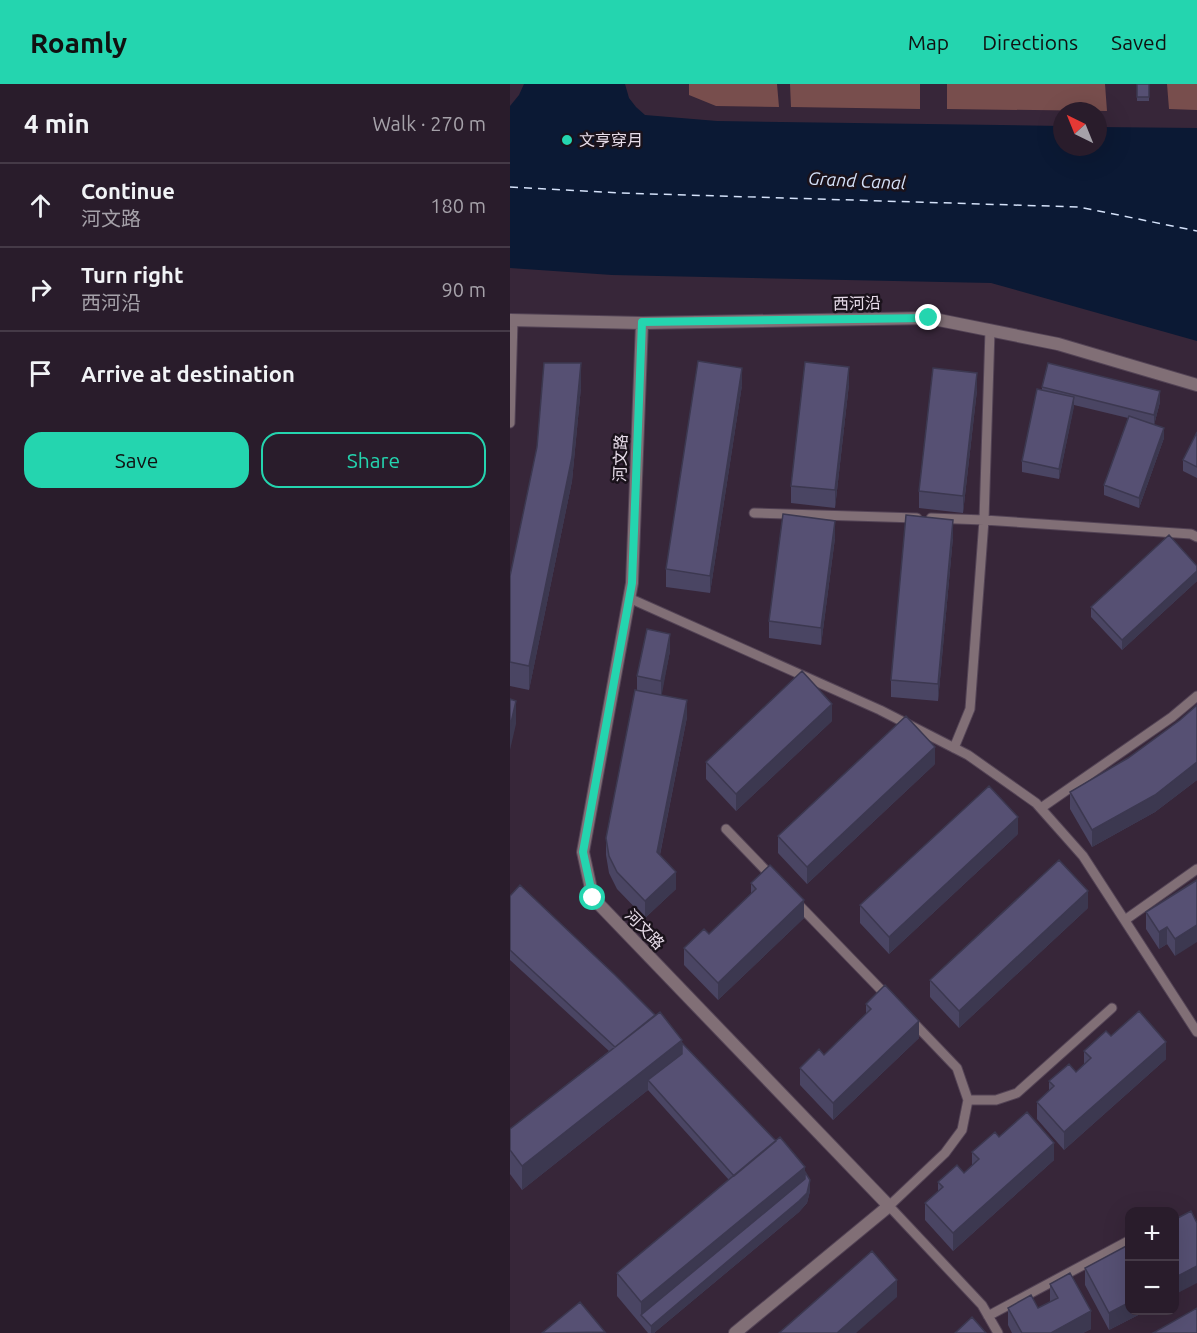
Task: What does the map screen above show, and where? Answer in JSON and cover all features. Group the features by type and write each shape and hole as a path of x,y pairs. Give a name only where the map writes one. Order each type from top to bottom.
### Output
{"street":[{"name":"西河沿","path":"512,320 642,322 929,318 1058,344 1197,385"},
{"name":"河文路","path":"642,322 632,583 583,852 593,898 889,1206"},
{"path":"735,1333 889,1206"}],"lane":[{"path":"510,423 512,320"},
{"path":"954,748 970,709 984,520 990,330"},
{"path":"754,513 984,520 1191,534 1197,537"},
{"path":"629,598 880,710 968,755 1041,808 1083,856 1197,1032"},
{"path":"1041,808 1172,717 1197,696"},
{"path":"726,829 784,889"},
{"path":"1125,920 1197,869"},
{"path":"792,897 891,1000"},
{"path":"968,1100 996,1100 1017,1093 1112,1008"},
{"path":"907,1017 957,1068 968,1100 962,1130 945,1153 889,1206 982,1305 998,1333"},
{"path":"988,1316 1125,1243"}],"shaded area":[{"path":"689,84 777,84 779,107 716,106 689,95"},
{"path":"790,84 920,84 920,109 791,107"},
{"path":"947,84 1105,84 1106,102 1053,102 1053,110 947,109"},
{"path":"1167,84 1197,84 1197,110 1169,109"}],"water":[{"name":"Grand Canal","path":"524,84 625,84 629,98 645,115 717,121 1053,126 1053,156 1107,156 1107,127 1197,128 1197,341 991,283 612,275 510,268 510,106"}],"building":[{"path":"1137,84 1149,84 1149,97 1137,97"},
{"path":"698,361 742,368 710,576 666,569"},
{"path":"805,362 849,367 835,490 791,486"},
{"path":"544,363 581,363 572,457 529,666 510,662 510,576 537,447"},
{"path":"1048,363 1160,391 1154,415 1042,387"},
{"path":"933,368 977,373 963,496 919,491"},
{"path":"1037,389 1074,397 1059,469 1022,461"},
{"path":"1129,416 1164,428 1139,498 1104,485"},
{"path":"1197,432 1197,467 1183,460"},
{"path":"783,514 835,521 821,628 769,621"},
{"path":"906,515 953,520 938,684 891,680"},
{"path":"1169,535 1197,566 1197,571 1122,640 1091,607"},
{"path":"647,629 670,634 661,681 637,676"},
{"path":"802,671 832,704 736,794 706,762"},
{"path":"635,690 687,700 657,852 676,872 645,901 617,872 609,856 606,838"},
{"path":"510,699 516,701 510,727"},
{"path":"1197,705 1197,762 1155,795 1092,830 1070,792 1128,758"},
{"path":"906,716 935,747 807,867 778,836"},
{"path":"989,786 1018,817 889,937 860,905"},
{"path":"1059,860 1088,891 959,1011 930,980"},
{"path":"770,865 804,900 718,983 684,948 704,929 709,934 756,889 751,883"},
{"path":"1197,880 1197,925 1175,939 1167,927 1159,932 1146,912"},
{"path":"520,885 655,1015 615,1047 510,950 510,896"},
{"path":"885,985 919,1021 833,1103 800,1068 819,1049 824,1055 871,1009 866,1004"},
{"path":"1139,1011 1166,1042 1064,1132 1037,1102 1054,1086 1049,1081 1069,1064 1076,1072 1091,1058 1084,1051 1106,1031 1111,1036"},
{"path":"660,1012 682,1040 522,1166 510,1150 510,1129"},
{"path":"682,1043 776,1141 734,1176 648,1080 682,1054"},
{"path":"1027,1112 1054,1143 953,1233 925,1203 943,1187 938,1182 957,1165 964,1173 979,1159 972,1152 995,1132 999,1137"},
{"path":"780,1137 805,1167 641,1302 617,1273"},
{"path":"805,1172 810,1180 807,1193 799,1201 651,1326 641,1315 805,1179"},
{"path":"1191,1211 1197,1223 1197,1266 1179,1275 1179,1261 1179,1217"},
{"path":"1125,1247 1125,1305 1109,1313 1085,1268"},
{"path":"872,1251 897,1280 837,1333 779,1333"},
{"path":"1070,1273 1091,1311 1051,1333 1022,1333 1008,1308 1031,1295 1038,1308 1058,1298 1050,1284"},
{"path":"580,1302 605,1332 542,1333"},
{"path":"1197,1308 1197,1333 1153,1333"},
{"path":"972,1317 986,1333 955,1333"}],"ferry route":[{"path":"510,187 621,193 1079,207 1197,231"}],"place":[{"name":"文亨穿月","path":"567,140"}],"route":[{"path":"593,898 583,852 632,583 642,322 929,318"}]}
